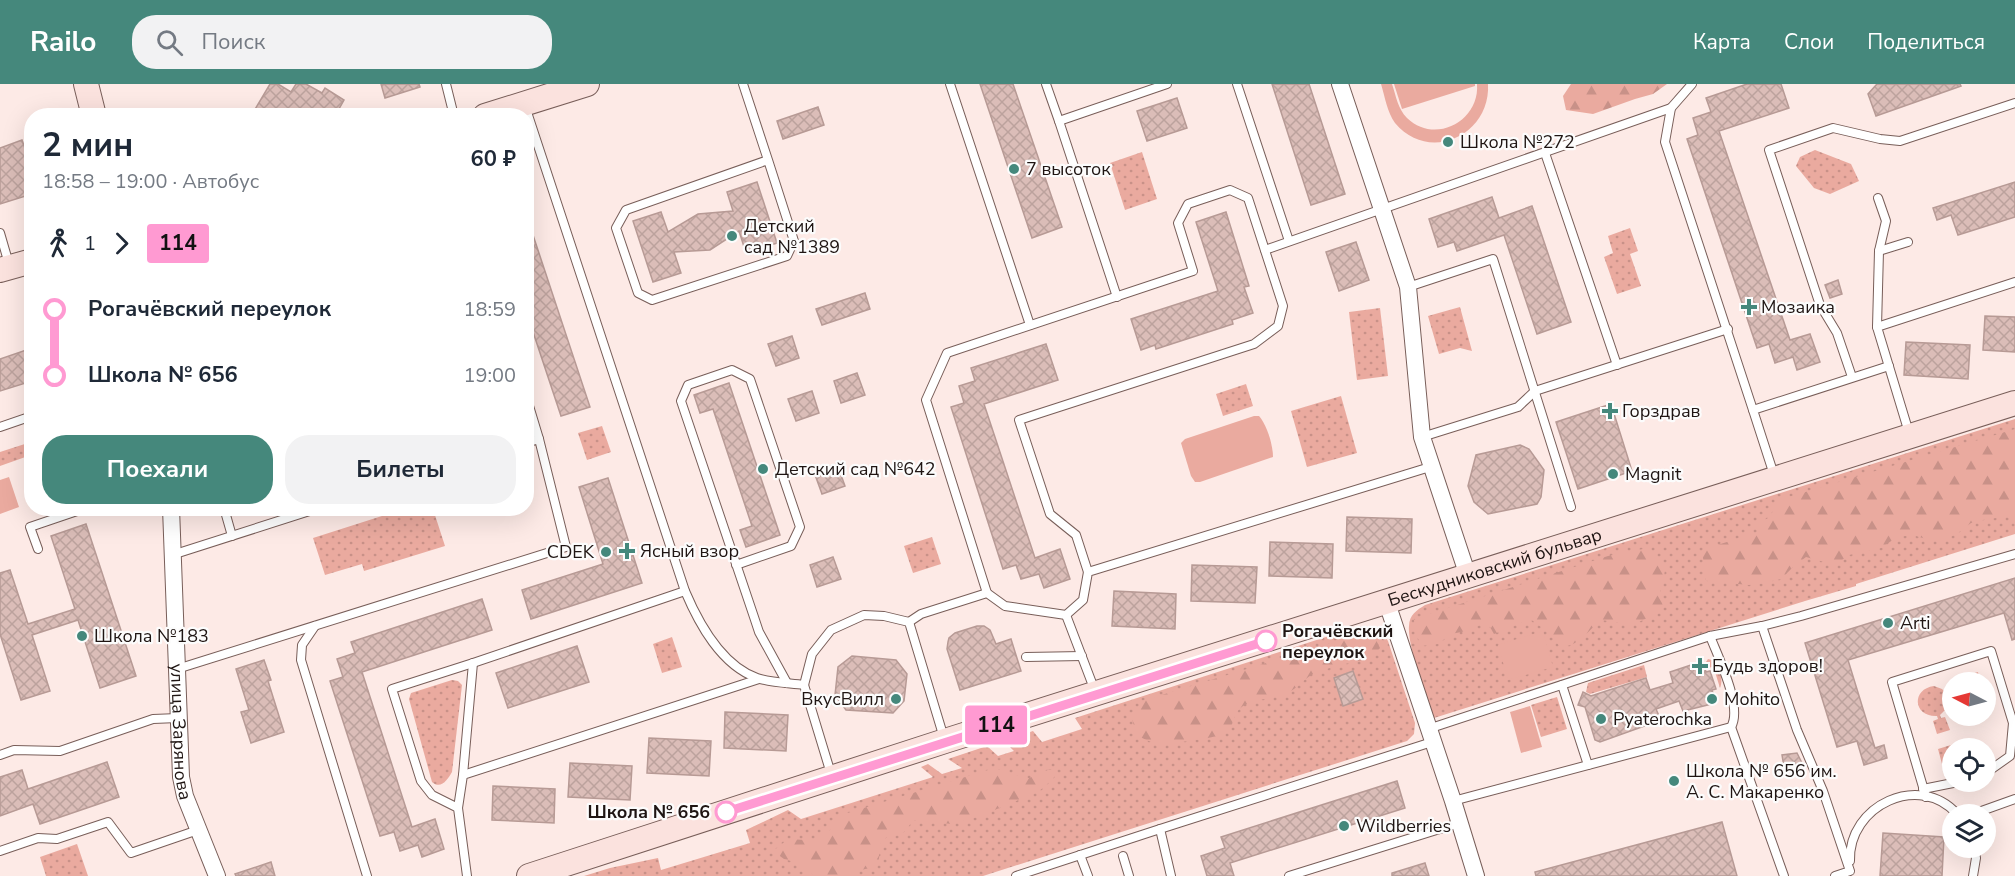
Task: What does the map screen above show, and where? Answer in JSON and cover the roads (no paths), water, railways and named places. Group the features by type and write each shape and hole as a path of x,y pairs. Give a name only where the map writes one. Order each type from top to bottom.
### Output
{"street":[{"path":"86,84 92,108"},
{"path":"509,108 587,84"},
{"path":"1340,84 1408,287 1422,437 1430,467 1468,576"},
{"name":"Бескудниковский бульвар","path":"529,876 945,741 2015,403"},
{"name":"улица Зарянова","path":"171,516 181,777 198,830 217,876"},
{"path":"1387,603 1476,876"}],"lane":[{"path":"446,84 452,108"},
{"path":"743,84 768,160 794,241 787,256 652,300 638,293 616,228 626,210 768,160"},
{"path":"950,84 1030,325"},
{"path":"1046,84 1117,297"},
{"path":"1059,121 1167,84"},
{"path":"1237,84 1289,240"},
{"path":"1265,250 1671,108 1692,84"},
{"path":"524,103 526,108"},
{"path":"1852,377 1837,333 1820,305 1768,150 1833,128 1880,139 1900,141 2015,103"},
{"path":"1671,108 1665,142 1728,329 1775,479"},
{"path":"534,133 685,591 709,639 740,669 759,679 804,685"},
{"path":"1545,153 1617,365"},
{"path":"1230,190 1248,198 1283,306 1278,326 1254,344 1019,420 1050,514 1076,535 1088,572 1083,600 1066,615 1005,606 987,593 926,400 947,353 1030,325 1193,271 1178,223 1188,204 1230,190"},
{"path":"1878,198 1886,221 1879,251 1877,327 1910,436"},
{"path":"0,233 14,266"},
{"path":"1879,251 1908,242"},
{"path":"1408,287 1493,259 1571,507"},
{"path":"1877,327 2015,282"},
{"path":"1422,437 1518,407 1534,391 1728,329"},
{"path":"1752,410 1889,366"},
{"path":"736,565 791,546 800,527 750,379 732,370 688,385 681,401 736,565 759,632 787,683"},
{"path":"0,427 24,419"},
{"path":"176,669 566,547 534,422"},
{"path":"534,441 539,439"},
{"path":"1088,572 1430,467"},
{"path":"38,549 30,527 62,516"},
{"path":"226,516 232,536"},
{"path":"172,555 294,516"},
{"path":"1016,876 1160,829 1430,735 1562,685 1710,636 1762,626 2015,554"},
{"path":"458,808 432,795 421,781 392,689 685,591"},
{"path":"832,778 804,685 812,654 831,630 864,615 884,616 909,622 921,614 987,593"},
{"path":"1066,615 1096,694"},
{"path":"909,622 945,741"},
{"path":"316,626 302,645 301,660 367,876"},
{"path":"1762,626 1797,730 1822,791 1851,874"},
{"path":"1710,636 1734,709 1735,719 1731,727 1784,876"},
{"path":"1944,804 1924,793 1892,682 1991,651 2013,723 2010,756 1996,766"},
{"path":"1026,657 1082,656"},
{"path":"467,876 458,808 473,663"},
{"path":"463,775 759,679"},
{"path":"1562,685 1588,765"},
{"path":"0,755 14,750 60,751 153,719 178,718"},
{"path":"1453,801 1731,727"},
{"path":"1851,874 1849,851 1855,830 1868,814 1885,801 1942,787"},
{"path":"1996,806 2015,800"},
{"path":"0,851 38,838 57,839 108,822 131,853 198,830"},
{"path":"1289,876 1459,823"},
{"path":"1160,829 1171,876"},
{"path":"1080,855 1088,876"},
{"path":"1123,856 1129,876"},
{"path":"1973,876 1976,858"},
{"path":"1835,876 1851,874"}],"place":[{"name":"Школа №272","path":"1448,142"},
{"name":"7 высоток","path":"1014,169"},
{"name":"Детский сад №1389","path":"732,236"},
{"name":"Мозаика","path":"1749,307"},
{"name":"Горздрав","path":"1610,411"},
{"name":"Детский сад №642","path":"763,469"},
{"name":"Magnit","path":"1613,474"},
{"name":"Ясный взор","path":"627,551"},
{"name":"CDEK","path":"606,552"},
{"name":"Arti","path":"1888,623"},
{"name":"Школа №183","path":"82,636"},
{"name":"Рогачёвский переулок","path":"1266,641"},
{"name":"Будь здоров!","path":"1700,666"},
{"name":"ВкусВилл","path":"896,699"},
{"name":"Mohito","path":"1712,699"},
{"name":"Pyaterochka","path":"1601,719"},
{"name":"Школа № 656 им. А. С. Макаренко","path":"1674,781"},
{"name":"Школа № 656","path":"726,812"},
{"name":"Wildberries","path":"1344,826"}]}
